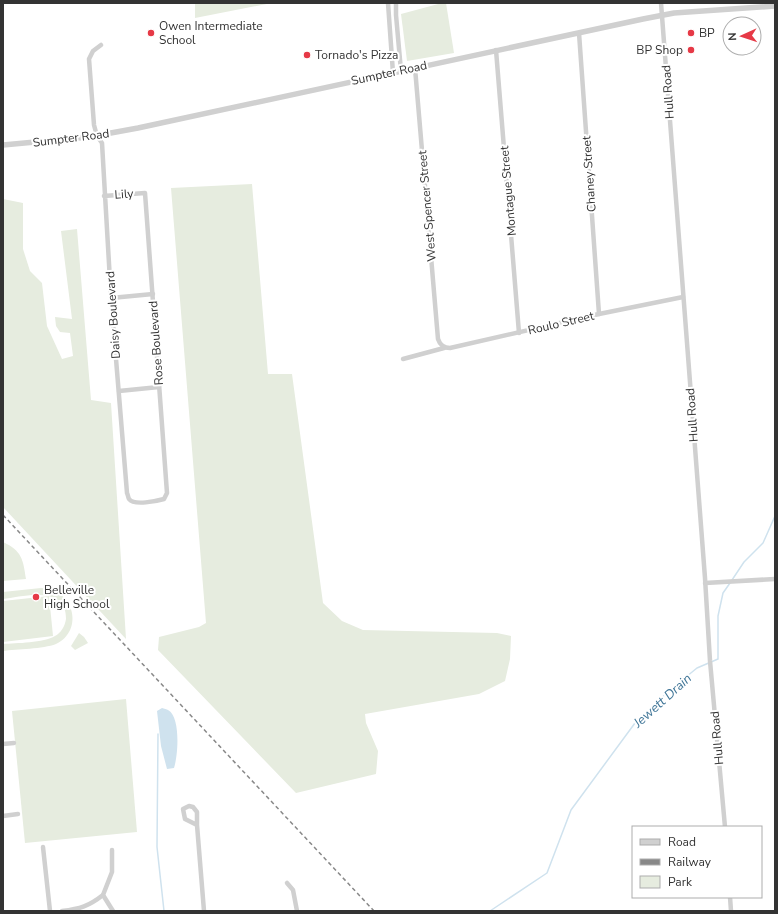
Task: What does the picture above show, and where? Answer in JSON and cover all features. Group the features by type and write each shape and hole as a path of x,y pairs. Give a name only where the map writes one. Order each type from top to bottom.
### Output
{"street":[{"path":"388,3 393,73"},
{"path":"396,3 400,71"},
{"name":"Hull Road","path":"661,3 710,661 725,826"},
{"name":"Sumpter Road","path":"3,145 97,136 674,13 775,6"},
{"name":"Chaney Street","path":"579,33 599,314"},
{"name":"Daisy Boulevard","path":"101,45 93,51 90,59 94,125 97,136 102,143 111,298 128,494"},
{"name":"Montague Street","path":"496,50 519,333"},
{"name":"West Spencer Street","path":"415,68 435,311 438,339 442,346"},
{"name":"Lily","path":"104,196 145,193"},
{"name":"Rose Boulevard","path":"128,494 129,499 133,502 140,502 164,499 167,493 145,193"},
{"path":"111,298 152,294"},
{"name":"Roulo Street","path":"403,359 442,346 450,348 599,314 683,297"},
{"path":"119,391 159,387"},
{"path":"705,583 775,579"},
{"path":"3,744 14,743"},
{"path":"3,816 18,814"},
{"path":"197,825 204,911"},
{"path":"43,847 50,911"},
{"path":"62,911 85,907 103,895 112,872 112,850"},
{"path":"287,883 293,890 296,911"},
{"path":"103,895 114,911"},
{"path":"730,898 731,911"}],"green space":[{"path":"195,3 272,3 195,18"},
{"path":"446,3 454,53 407,61 401,14"},
{"path":"252,184 268,374 292,374 323,603 342,621 363,630 497,633 511,636 510,659 505,681 479,694 365,714 366,723 378,751 376,774 296,793 158,650 159,637 199,627 206,623 171,188"},
{"path":"3,199 23,203 23,249 30,271 42,283 47,326 62,359 73,356 70,333 60,332 56,326 55,317 72,319 61,231 77,229 91,400 111,403 126,639 3,507"},
{"path":"3,542 18,552 24,566 26,579 3,581"},
{"path":"41,588 53,590 62,595 68,603 72,612 73,621 70,630 65,638 51,646 3,651 3,644 44,640 55,636 62,629 66,619 64,608 59,601 52,597 32,595 3,599 3,592"},
{"path":"49,596 53,636 3,642 3,601"},
{"path":"79,633 88,643 75,650 71,646"},
{"path":"126,699 137,832 25,843 12,711"}],"water":[{"path":"162,708 168,710 172,714 177,728 177,746 174,768 167,769 161,746 157,711"}],"waterway":[{"name":"Jewett Drain","path":"732,580 744,562 763,543 775,516"},
{"name":"Jewett Drain","path":"490,911 547,873 571,810 635,723 670,690 697,668 718,659 718,616 723,593 730,583"},
{"path":"158,734 157,847 164,911"}],"railway":[{"path":"3,515 374,911"}],"place":[{"name":"Owen Intermediate School","path":"151,33"},
{"name":"BP","path":"691,33"},
{"name":"BP Shop","path":"691,50"},
{"name":"Tornado's Pizza","path":"307,55"},
{"name":"Belleville High School","path":"36,597"}]}
